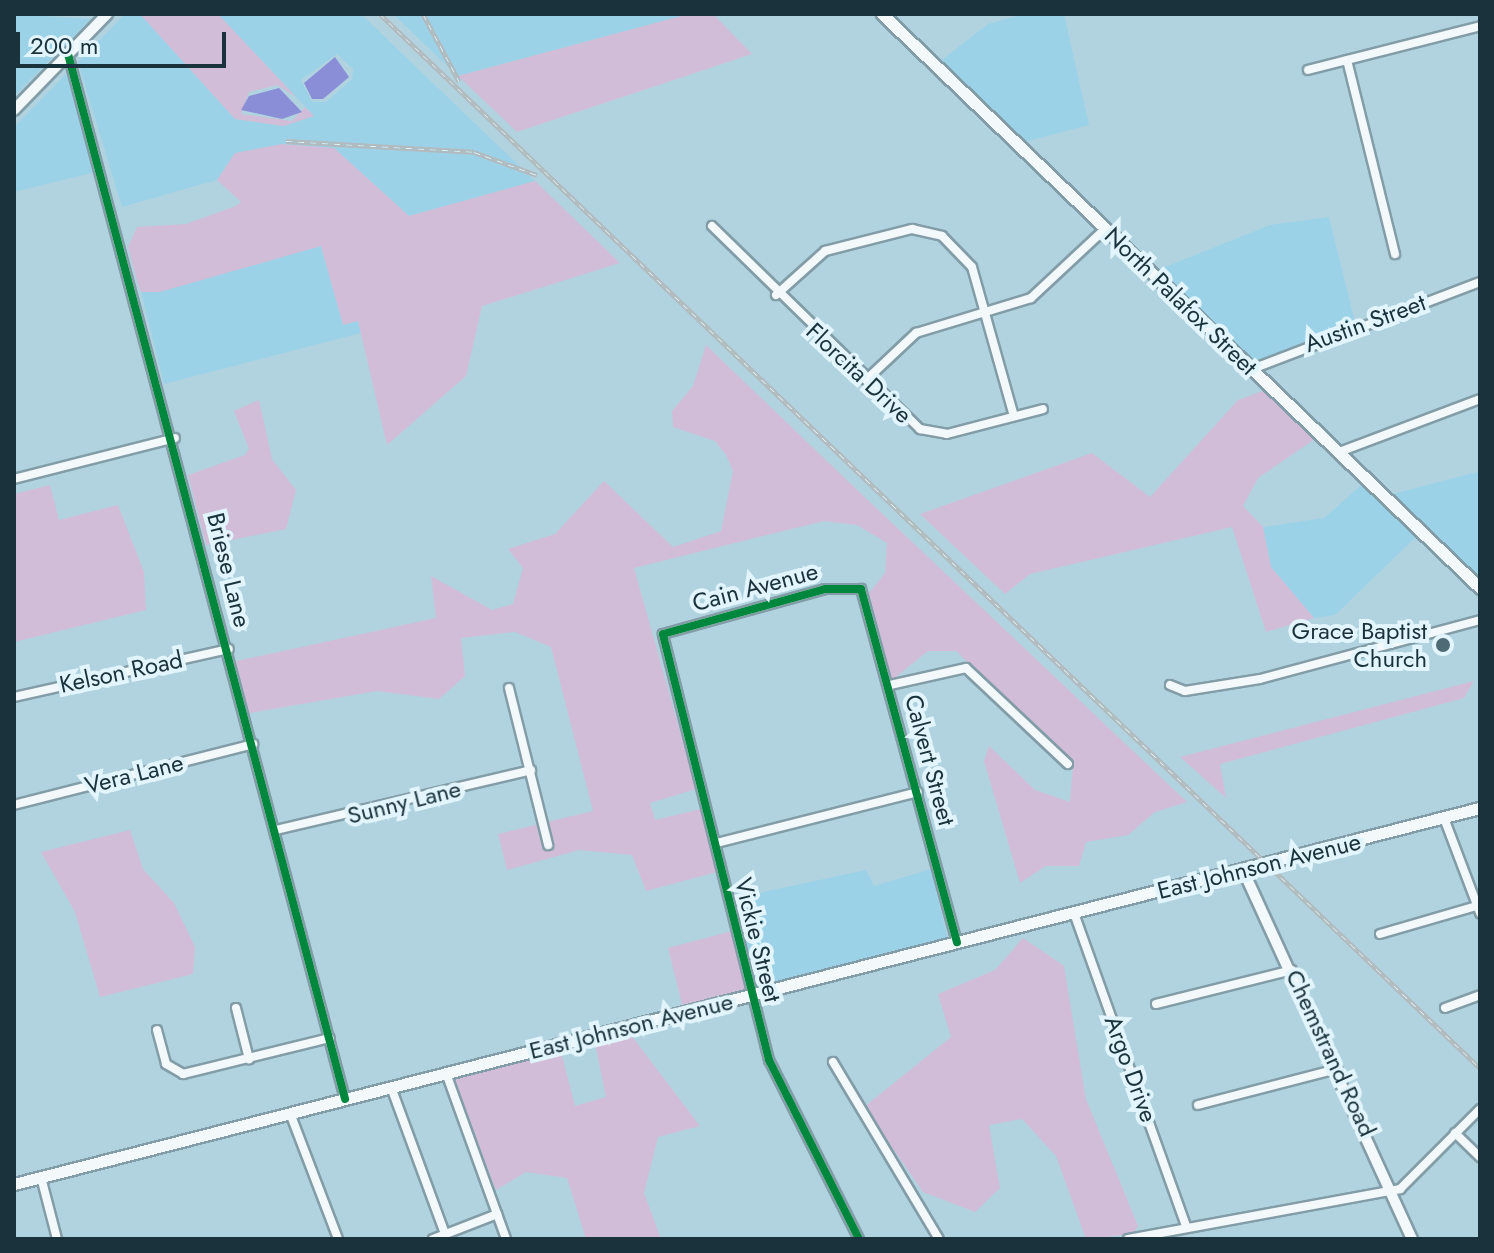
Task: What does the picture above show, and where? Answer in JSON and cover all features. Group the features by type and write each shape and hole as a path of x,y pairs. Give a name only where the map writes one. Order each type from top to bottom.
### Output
{"main road":[{"name":"North Palafox Street","path":"882,14 1480,588"},
{"name":"East Johnson Avenue","path":"14,1184 1480,808"}],"street":[{"path":"14,110 99,17"},
{"path":"1308,70 1480,26"},
{"name":"Briese Lane","path":"68,54 175,438 345,1099"},
{"path":"1347,60 1395,254"},
{"name":"Florcita Drive","path":"712,226 776,295 866,380 929,432 1043,409"},
{"path":"866,380 916,333 989,314 1043,289 1106,228"},
{"path":"776,295 825,251 922,229 967,257 989,314 1014,416"},
{"name":"Austin Street","path":"1252,369 1480,282"},
{"path":"1339,452 1480,399"},
{"path":"14,479 175,438"},
{"name":"Cain Avenue","path":"661,637 825,589 861,589"},
{"name":"Calvert Street","path":"861,589 890,685 957,942"},
{"path":"1170,685 1185,691 1260,679 1480,620"},
{"name":"Vickie Street","path":"661,637 717,843 769,1060 859,1239"},
{"name":"Kelson Road","path":"14,697 229,649"},
{"path":"890,685 966,668 1068,764"},
{"path":"509,688 548,845"},
{"name":"Vera Lane","path":"14,805 253,744"},
{"name":"Sunny Lane","path":"276,830 531,770"},
{"path":"717,843 918,792"},
{"path":"1380,934 1479,908 1444,818"},
{"name":"Chemstrand Road","path":"1243,870 1394,1191 1412,1239"},
{"name":"Argo Drive","path":"1074,913 1182,1227 1182,1239"},
{"path":"1156,1004 1292,970"},
{"path":"1445,1008 1480,995"},
{"path":"236,1008 249,1059"},
{"path":"157,1030 163,1058 177,1073 249,1059 330,1038"},
{"path":"833,1062 939,1239"},
{"path":"1198,1105 1338,1069"},
{"path":"446,1073 506,1239"},
{"path":"391,1087 445,1234"},
{"path":"1128,1239 1394,1191 1480,1109"},
{"path":"290,1113 338,1239"},
{"path":"1455,1133 1480,1157"},
{"path":"41,1177 57,1239"},
{"path":"433,1239 497,1214"}],"shaded area":[{"path":"14,14 91,19 14,96"},
{"path":"125,14 140,14 235,119 284,126 313,115 218,14 361,14 535,181 409,216 334,148 235,153 217,180 122,207 78,62","holes":["337,54 353,69 352,79 326,102 312,102 301,80"]},
{"path":"140,14 218,14 296,97 277,85 249,92 241,114 292,121 305,107 314,116 284,126 235,119"},
{"path":"393,14 689,14 458,76"},
{"path":"689,14 713,14 752,54 517,132 458,76"},
{"path":"1023,14 1064,14 1089,125 1021,143 938,63 988,24"},
{"path":"73,67 100,171 14,192 14,127"},
{"path":"282,144 334,148 409,216 535,181 620,263 482,306 466,376 387,445 358,321 343,325 321,246 160,292 141,292 138,284 128,247 137,227 186,224 236,206 241,202 217,180 235,153"},
{"path":"1329,217 1355,322 1252,363 1155,271 1270,225"},
{"path":"321,246 343,324 358,320 361,333 164,384 141,292"},
{"path":"706,345 1187,802 1155,812 1128,835 1086,842 1079,866 1046,866 1020,883 984,761 989,746 1035,790 1070,802 1073,763 956,651 928,651 892,680 869,593 885,573 887,543 857,525 824,521 634,568 696,789 650,803 655,820 701,809 717,872 646,891 632,855 579,850 507,870 498,834 540,824 546,849 552,849 547,822 593,811 551,647 515,632 461,638 465,676 439,699 377,691 249,713 236,661 436,618 431,576 492,610 513,604 523,568 508,549 555,534 604,481 673,547 721,531 733,471 726,455 715,441 673,427 672,411 693,386"},
{"path":"1268,389 1318,437 1258,478 1243,506 1263,527 1271,567 1314,618 1266,632 1232,527 1030,574 1005,594 920,514 1092,453 1150,497 1238,400"},
{"path":"259,400 272,459 296,490 286,529 206,545 188,475 245,455 249,449 234,411"},
{"path":"1477,472 1480,475 1480,583 1389,495"},
{"path":"1365,482 1419,534 1335,615 1314,618 1271,567 1263,527 1324,518"},
{"path":"50,485 59,520 118,505 144,572 146,610 14,642 14,494"},
{"path":"1474,681 1464,698 1220,764 1226,798 1180,757"},
{"path":"130,830 143,869 174,903 195,947 193,974 100,997 75,912 41,852"},
{"path":"931,869 948,941 755,990 731,899 866,870 874,886"},
{"path":"732,931 748,991 683,1008 668,948"},
{"path":"1023,938 1064,966 1086,1099 1138,1226 1133,1234 1086,1239 1056,1156 1022,1119 989,1125 1000,1188 975,1212 923,1192 864,1107 951,1037 938,994 995,970"},
{"path":"628,1031 700,1126 658,1137 644,1193 661,1239 586,1239 567,1178 526,1172 496,1190 452,1075 560,1048 575,1106 606,1097 594,1039"}],"water":[{"path":"335,57 349,77 323,99 312,99 304,83"},
{"path":"279,88 302,112 282,119 241,110 249,96"}],"railway":[{"path":"380,14 1480,1068"},
{"path":"423,14 459,81"},
{"path":"286,141 474,152 537,175"}],"cycle path":[{"path":"68,54 345,1099"},
{"path":"859,1239 769,1060 663,634 825,589 861,589 957,942"}],"place":[{"name":"Grace Baptist Church","path":"1443,645"}]}
